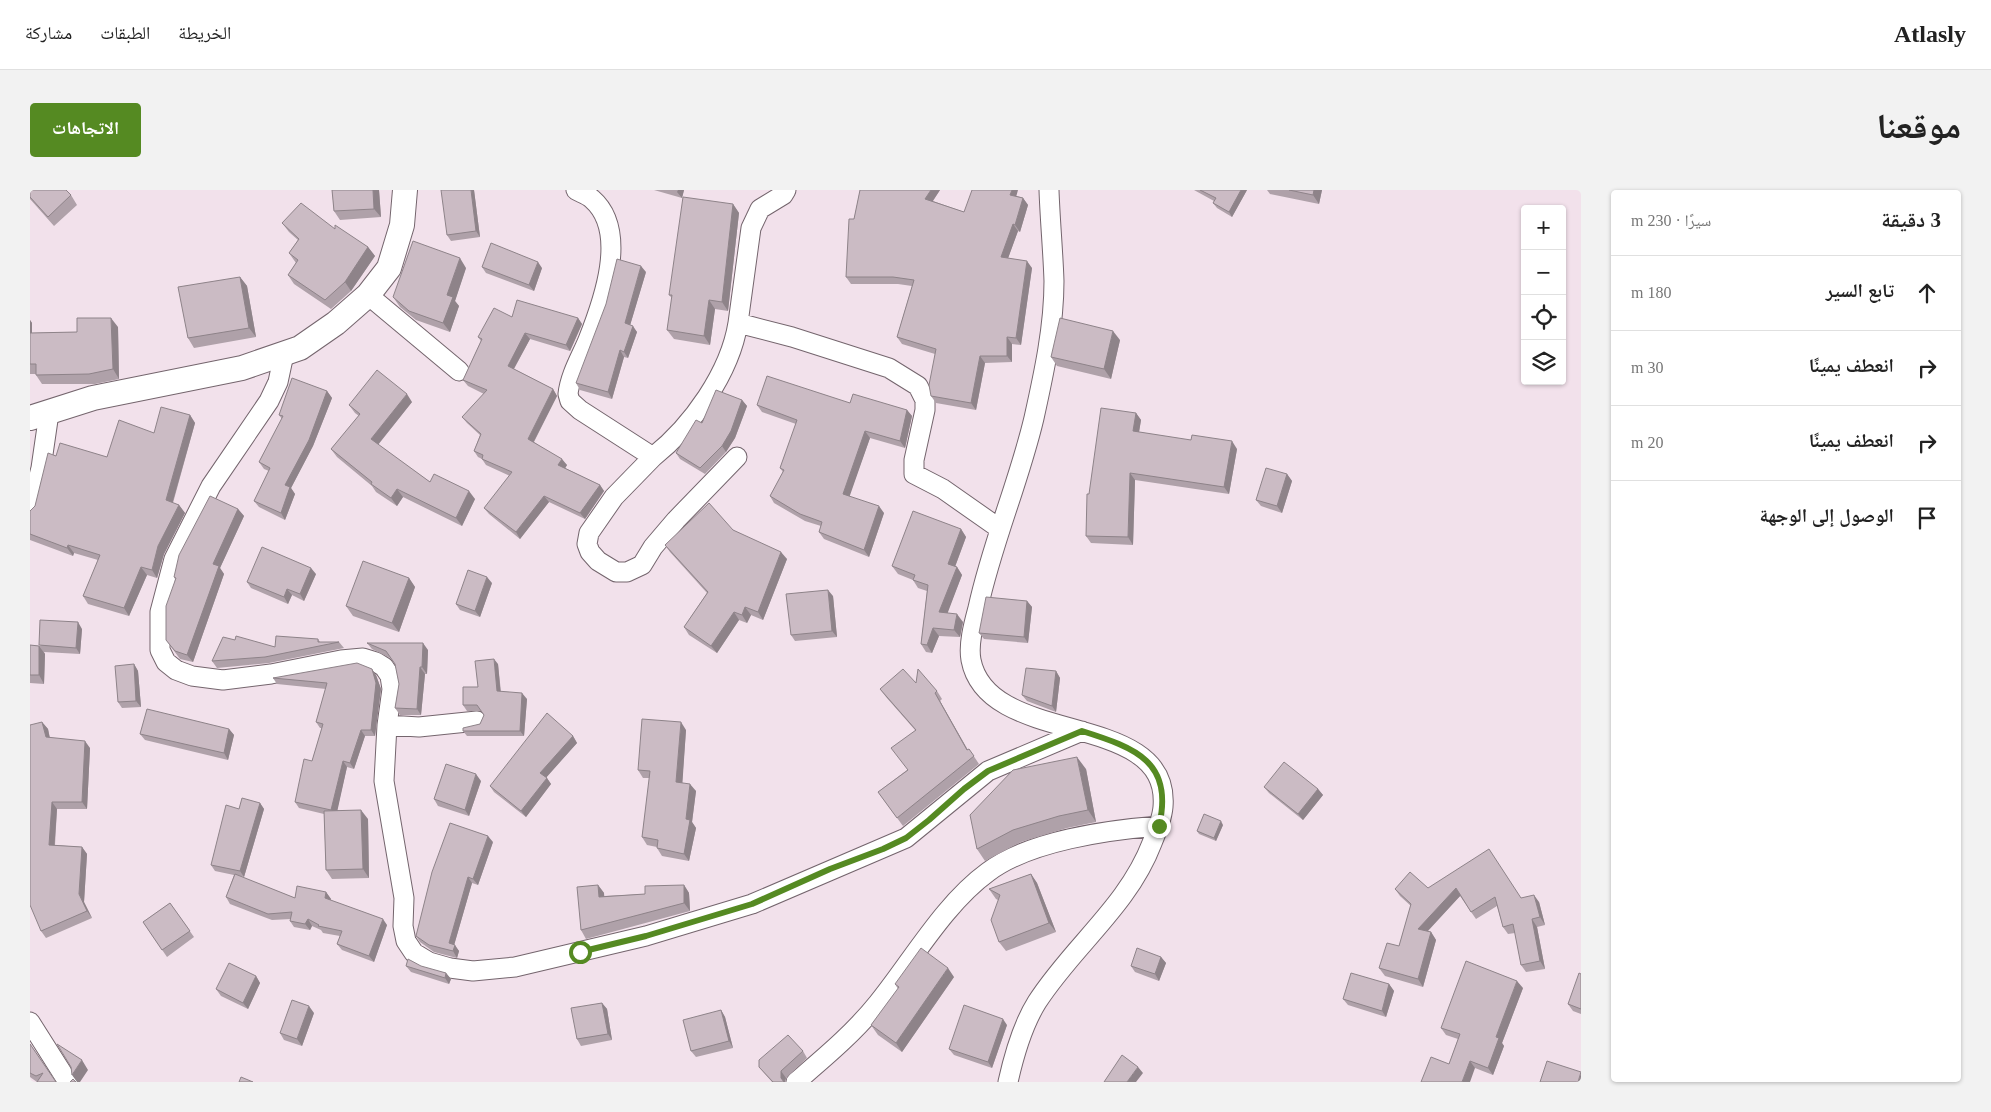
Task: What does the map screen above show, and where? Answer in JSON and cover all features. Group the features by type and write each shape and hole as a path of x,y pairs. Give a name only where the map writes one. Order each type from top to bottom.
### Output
{"street":[{"path":"30,510 41,468 40,416 93,398 242,368 300,348 336,323 368,295 389,268 402,224 405,190"},
{"path":"576,190 592,199 604,215 611,232 612,250 601,298 568,394 570,401 580,410 653,457"},
{"path":"737,457 652,547 642,565 627,572 616,572 598,562 590,552 587,544 588,533 614,497 687,426 716,383 736,333 751,228 760,209 783,195 786,190"},
{"path":"1008,1082 1013,1059 1036,1004 1054,978 1128,890 1148,856 1159,826 1163,807 1162,784 1155,769 1139,756 1113,741 1016,710 998,701 984,690 971,660 973,629 1000,529 1033,422 1048,350 1054,281 1049,190"},
{"path":"368,295 459,371"},
{"path":"738,323 889,368 908,378 922,393 925,410 914,460 914,474 943,489 1000,529"},
{"path":"284,354 278,382 269,401 211,486 174,559 160,612 160,650 166,662 176,670 192,676 223,680 363,658 384,667 390,676 392,689 387,725 384,781 404,898 403,926 406,942 414,953 429,962 450,968 473,971 515,967 646,936 752,904 906,838 988,771 1082,731"},
{"path":"387,725 419,727 477,722"},
{"path":"796,1082 858,1025 878,1003 922,942 988,871 1031,849 1117,830 1159,826"},
{"path":"30,1022 68,1082"}],"building":[{"path":"30,190 66,190 71,195 48,217 30,197"},
{"path":"332,190 373,190 374,209 334,211"},
{"path":"441,190 471,190 476,231 447,235"},
{"path":"860,190 931,190 925,199 964,212 972,190 1012,190 1010,195 1023,198 1015,225 1013,224 1001,257 1027,261 1016,338 1007,337 1007,356 980,356 971,403 931,396 929,385 936,349 897,337 914,280 893,277 846,277 849,219 854,219"},
{"path":"1200,190 1241,190 1229,212 1213,203 1216,198"},
{"path":"1289,190 1314,190 1313,195"},
{"path":"683,197 733,204 722,302 709,300 704,336 667,330 672,295 669,295"},
{"path":"301,203 335,229 335,225 368,247 345,282 325,300 288,275 298,260 289,253 299,239 282,223"},
{"path":"413,241 460,258 447,295 453,297 443,323 409,311 393,297"},
{"path":"491,243 538,262 529,285 482,267"},
{"path":"617,259 641,266 625,323 633,326 624,352 620,350 608,392 576,383 606,304"},
{"path":"240,277 249,328 188,338 178,287"},
{"path":"517,300 578,318 566,345 525,333 508,366 553,389 528,439 562,459 558,465 600,485 580,513 544,496 516,532 484,508 512,472 482,459 483,455 474,451 481,434 462,417 487,390 463,380 482,339 478,337 494,308 512,317"},
{"path":"77,318 111,318 113,369 89,374 36,375 36,364 30,364 30,333 77,332"},
{"path":"1060,318 1113,331 1104,369 1051,357"},
{"path":"377,370 407,394 371,439 430,482 434,474 469,491 456,518 397,489 391,498 371,484 372,482 331,449 360,414 349,405"},
{"path":"767,376 850,403 853,394 907,410 900,441 865,431 843,494 879,506 864,550 819,532 822,522 800,514 770,496 784,470 780,468 797,420 757,405"},
{"path":"292,378 327,391 309,440 285,485 290,487 281,513 254,501 270,468 259,462 283,416 279,415"},
{"path":"716,390 742,400 731,431 722,446 700,468 676,453 696,420 702,423"},
{"path":"161,407 190,415 166,500 179,505 158,546 152,570 141,567 124,608 83,596 100,555 68,545 67,548 30,534 30,511 35,506 48,453 56,456 60,443 107,457 119,420 154,433"},
{"path":"1101,408 1136,413 1133,431 1191,440 1192,435 1232,441 1224,487 1130,473 1128,537 1086,536 1087,494 1089,494"},
{"path":"1266,468 1287,474 1277,506 1256,500"},
{"path":"210,496 238,509 213,564 219,566 187,655 175,651 166,640 166,606 176,578 174,577 179,555"},
{"path":"709,503 733,530 781,552 758,612 745,607 742,615 734,612 711,646 684,627 708,592 665,545"},
{"path":"913,511 961,529 948,564 957,567 939,612 957,614 954,630 933,628 927,645 921,644 928,585 913,580 915,575 892,566"},
{"path":"262,547 311,568 300,594 287,589 284,597 247,582"},
{"path":"363,561 409,578 392,623 346,606"},
{"path":"468,570 487,577 475,611 456,604"},
{"path":"828,590 832,631 791,635 786,594"},
{"path":"986,597 1027,601 1024,637 979,633"},
{"path":"40,620 78,622 76,648 39,645"},
{"path":"236,636 275,647 276,636 318,639 318,642 339,642 265,657 212,661 223,637 235,640"},
{"path":"367,643 423,643 417,709 395,708 399,684 395,664 386,651"},
{"path":"30,645 39,646 39,675 30,675"},
{"path":"494,659 497,691 522,693 520,731 463,731 463,728 480,724 484,715 477,705 463,705 463,687 478,687 475,661"},
{"path":"357,663 372,669 376,683 371,730 361,730 350,763 343,761 331,810 295,802 304,759 312,761 323,724 316,722 327,683 273,678"},
{"path":"134,664 136,701 118,702 115,666"},
{"path":"1026,668 1056,671 1052,706 1022,695"},
{"path":"903,669 916,683 918,669 937,691 935,693 967,750 969,749 974,756 897,818 878,792 908,770 891,748 916,730 880,689"},
{"path":"147,709 229,729 224,753 140,734"},
{"path":"547,713 573,736 540,773 547,778 521,811 490,786"},
{"path":"642,719 681,722 676,782 690,784 686,819 690,820 684,854 657,848 658,840 642,837 650,771 638,770"},
{"path":"42,722 46,737 85,741 82,802 52,802 49,845 82,847 79,894 87,911 41,931 30,905 30,725"},
{"path":"1077,757 1088,810 1059,816 1013,830 977,849 970,815 1013,770"},
{"path":"1284,762 1318,789 1298,814 1264,787"},
{"path":"446,764 476,774 465,810 434,799"},
{"path":"242,798 260,803 240,871 211,865 226,805 239,809"},
{"path":"361,810 363,869 326,870 324,811"},
{"path":"1204,814 1221,821 1214,838 1197,831"},
{"path":"450,823 488,836 473,879 468,877 449,943 455,945 453,951 429,945 416,936 432,872"},
{"path":"1489,849 1521,898 1534,895 1540,917 1532,919 1540,961 1521,965 1513,924 1503,927 1495,897 1471,912 1456,888 1418,929 1431,932 1418,979 1379,968 1387,943 1399,946 1411,904 1395,889 1410,872 1428,888"},
{"path":"235,874 295,898 297,886 326,892 325,898 383,919 369,956 337,944 342,931 318,926 308,919 305,924 290,921 292,912 268,914 226,897"},
{"path":"1031,874 1049,923 999,942 991,920 1000,895 989,889"},
{"path":"598,885 599,897 645,894 645,886 684,885 684,903 581,930 577,887"},
{"path":"170,903 190,931 162,950 143,922"},
{"path":"921,948 948,968 896,1043 871,1025 899,987 895,984"},
{"path":"1137,948 1161,957 1155,974 1131,966"},
{"path":"408,959 421,966 446,973 445,978 406,966"},
{"path":"1466,961 1517,981 1496,1037 1499,1038 1488,1068 1470,1061 1462,1082 1421,1082 1431,1057 1449,1064 1460,1034 1441,1028"},
{"path":"229,963 256,976 243,1003 216,989"},
{"path":"1351,973 1389,984 1382,1011 1343,999"},
{"path":"1579,973 1581,974 1581,1009 1568,1004"},
{"path":"292,1000 309,1006 297,1039 280,1033"},
{"path":"602,1003 608,1034 577,1039 571,1008"},
{"path":"964,1005 1003,1019 988,1062 949,1049"},
{"path":"721,1010 729,1041 691,1051 683,1020"},
{"path":"788,1035 803,1051 781,1071 781,1078 784,1082 773,1082 759,1067 759,1060"},
{"path":"30,1044 56,1082 37,1082 43,1073 36,1076 30,1073"},
{"path":"57,1044 82,1060 72,1075 71,1067"},
{"path":"1122,1055 1138,1067 1127,1082 1104,1082"},
{"path":"1547,1061 1581,1072 1578,1082 1540,1082"},
{"path":"241,1077 253,1082 239,1082"}],"route":[{"path":"580,952 646,936 752,904 830,869 883,849 906,838 988,771 1013,762 1082,731 1113,741 1139,756 1155,769 1162,784 1163,807 1159,826"}]}
